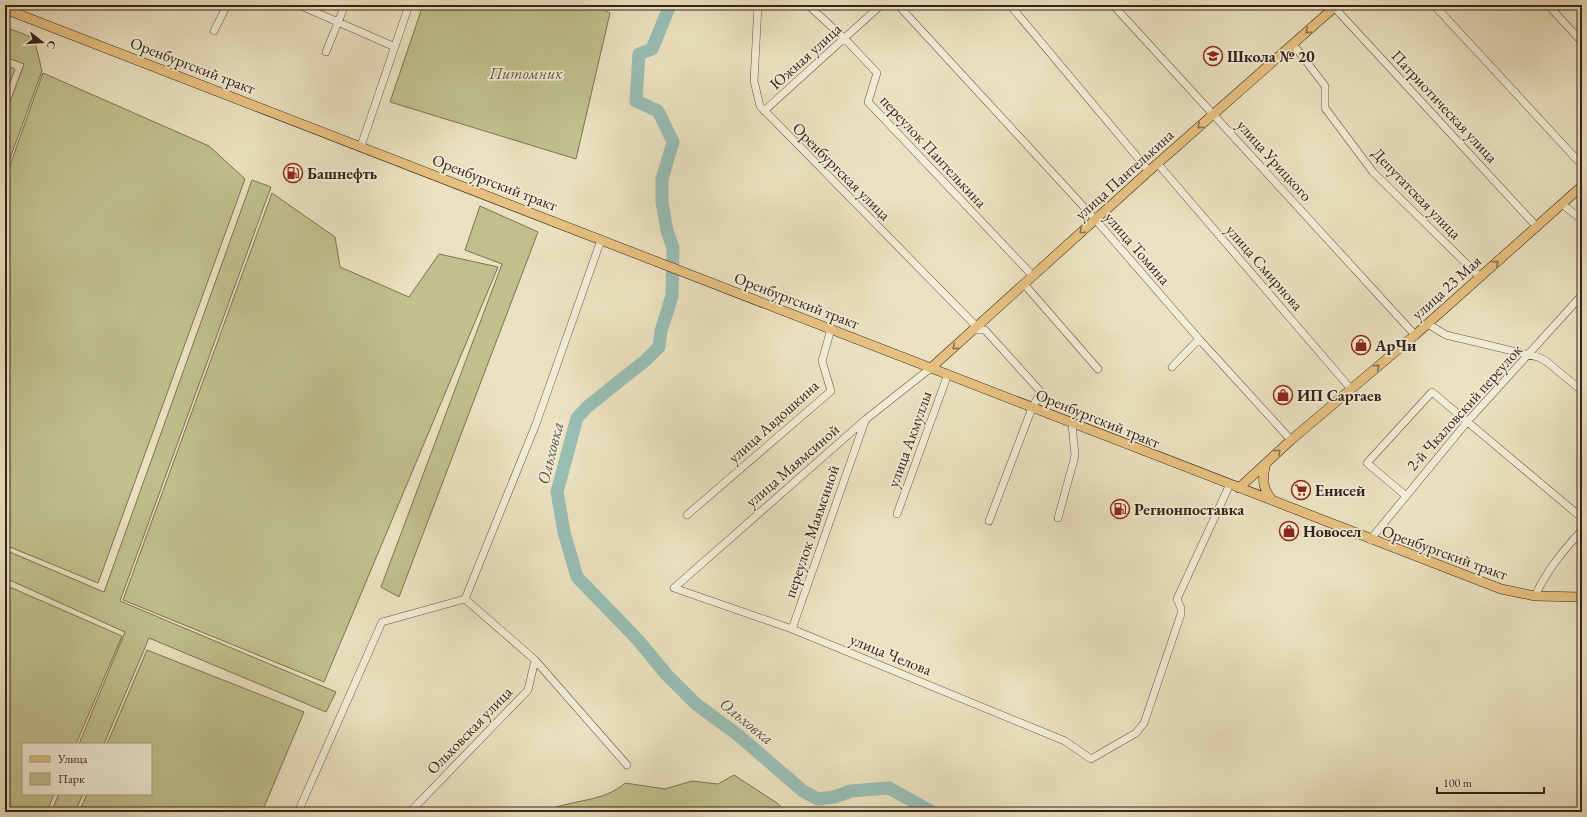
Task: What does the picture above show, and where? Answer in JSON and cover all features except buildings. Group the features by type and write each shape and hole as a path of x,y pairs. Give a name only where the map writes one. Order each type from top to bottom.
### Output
{"main road":[{"name":"улица Пантелькина","path":"932,367 1095,219 1335,6"},
{"name":"Оренбургский тракт","path":"5,9 932,367 1072,424 1230,484 1370,540 1501,589 1535,596 1582,597"},
{"name":"улица 23 Мая","path":"1240,488 1291,440 1428,324 1582,186"},
{"path":"1266,463 1263,485 1266,493 1273,502"}],"street":[{"path":"214,31 227,5"},
{"path":"326,52 345,5"},
{"path":"361,146 409,5"},
{"name":"Оренбургская улица","path":"758,5 754,81 758,100 764,111 975,329"},
{"name":"переулок Пантелькина","path":"808,5 845,39 877,73 868,102 1033,276"},
{"name":"Южная улица","path":"764,111 881,5"},
{"name":"улица Томина","path":"898,5 1095,219 1199,339 1291,440"},
{"path":"1010,5 1149,171"},
{"name":"улица Урицкого","path":"1113,5 1214,113 1415,335"},
{"path":"1434,5 1582,165"},
{"path":"1548,5 1582,42"},
{"path":"303,6 395,47"},
{"name":"Патриотическая улица","path":"1335,6 1537,227"},
{"name":"Депутатская улица","path":"1293,44 1325,86 1325,108 1373,172 1480,277"},
{"name":"улица Смирнова","path":"1158,164 1351,389"},
{"path":"1562,204 1582,220"},
{"path":"465,599 536,424 601,240"},
{"path":"1024,284 1098,369"},
{"name":"2-й Чкаловский переулок","path":"1370,540 1405,495 1467,422 1582,295"},
{"path":"1428,324 1446,335 1530,354 1546,361 1582,391"},
{"name":"улица Авдошкина","path":"687,515 831,391 822,361 831,329"},
{"path":"975,329 986,330 1040,392 1032,408 990,521"},
{"path":"1172,367 1199,339"},
{"name":"улица Маямсиной","path":"674,588 865,420 932,367"},
{"name":"улица Акмуллы","path":"897,514 948,374"},
{"path":"1405,495 1367,463 1432,392 1582,518"},
{"name":"переулок Маямсиной","path":"792,629 865,420"},
{"path":"1058,518 1075,456 1072,424"},
{"name":"улица Челова","path":"674,588 792,629 1065,741 1091,759 1136,733 1144,723 1181,614 1178,599 1230,484"},
{"path":"1535,596 1545,574 1582,530"},
{"path":"465,599 535,660 627,765"},
{"path":"298,812 382,622 465,599"},
{"name":"Ольховская улица","path":"410,812 528,690 535,660"}],"green space":[{"name":"Питомник","path":"423,5 594,5 610,13 576,159 390,102"},
{"path":"5,27 34,38 42,71 5,172 5,115 24,64 5,57"},
{"path":"5,65 15,69 5,97"},
{"path":"43,73 209,146 245,179 98,583 5,545 5,179"},
{"path":"252,180 271,187 120,601 336,692 326,712 149,638 104,743 79,743 125,632 5,578 5,550 104,592"},
{"path":"272,193 335,237 340,267 409,297 439,254 498,267 324,682 123,600"},
{"path":"480,206 538,232 399,597 381,587 502,264 465,250"},
{"path":"5,585 122,636 76,743 22,743 22,795 54,795 47,812 5,812"},
{"path":"147,650 304,712 262,812 79,812 87,795 152,795 152,743 107,743"},
{"path":"734,775 777,803 785,811 544,812 565,805 597,798 625,783 665,789 692,781 718,784"},
{"path":"59,795 83,795 75,812 51,812"}],"waterway":[{"name":"Ольховка","path":"670,5 652,49 639,54 636,101 658,111 673,142 662,179 662,202 667,231 673,248 672,296 661,331 659,347 646,360 587,407 577,418 557,492 564,532 577,577 638,640 666,674 696,704 738,735 803,791 818,799 834,797 851,791 889,788 932,812"}],"place":[{"name":"Школа № 20","path":"1213,56"},
{"name":"Башнефть","path":"293,173"},
{"name":"АрЧи","path":"1361,345"},
{"name":"ИП Саргаев","path":"1283,395"},
{"name":"Енисей","path":"1301,490"},
{"name":"Регионпоставка","path":"1120,509"},
{"name":"Новосел","path":"1289,531"}]}
